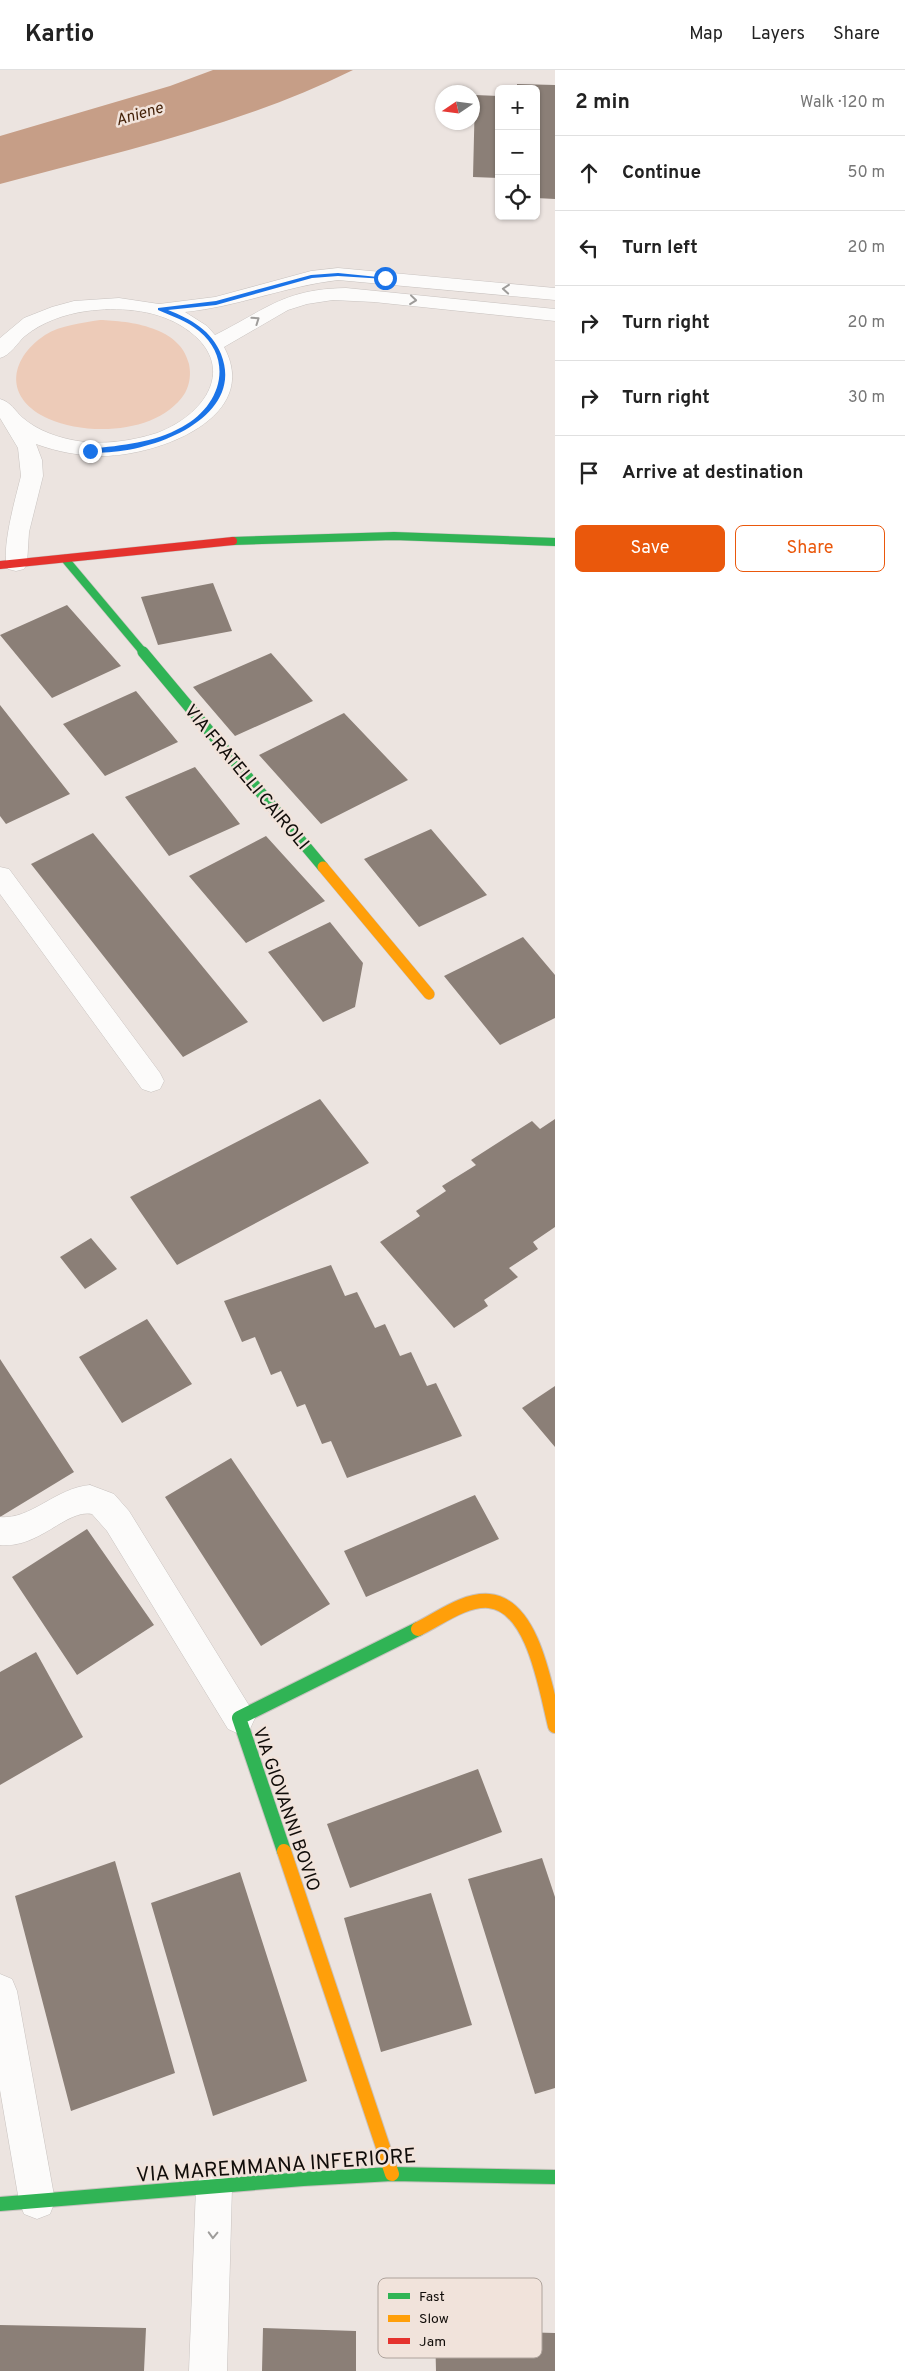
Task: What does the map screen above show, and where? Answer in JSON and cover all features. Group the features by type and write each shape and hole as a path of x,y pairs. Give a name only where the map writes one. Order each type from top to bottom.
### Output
{"street":[{"path":"160,309 216,303 311,277 338,274 555,294"},
{"path":"214,344 237,334 272,310 294,301 306,297 342,293 555,315"},
{"path":"0,350 23,328 52,313 87,304 124,303 160,309 182,318 200,329 214,344 224,368 219,394 206,412 186,428 159,440 136,446 65,455 50,462 32,476"},
{"path":"6,415 36,436 66,446 90,451"},
{"path":"6,415 27,442 31,456 32,476 17,541 8,565 312,536 480,536 555,542"},
{"name":"VIA FRATELLI CAIROLI","path":"64,559 428,994"},
{"path":"0,876 151,1081"},
{"path":"0,1531 8,1533 20,1531 70,1503 93,1500 102,1503 118,1521 238,1718"},
{"name":"VIA GIOVANNI BOVIO","path":"392,2174 238,1718 465,1606 491,1601 502,1603 513,1610 525,1625 555,1726"},
{"path":"0,1992 38,2201"},
{"name":"VIA MAREMMANA INFERIORE","path":"0,2204 303,2179 392,2174 555,2177"},
{"path":"208,2371 214,2187"}],"shaded area":[{"path":"100,320 125,322 153,328 176,342 184,352 189,364 190,375 185,393 173,407 158,417 141,424 122,428 102,429 83,428 49,419 34,411 24,401 18,390 16,379 18,367 33,345 45,335 58,329"}],"water":[{"name":"Aniene","path":"213,70 353,70 268,107 224,122 180,136 0,184 0,136 170,86"}],"building":[{"path":"517,84 555,85 555,199 540,198 540,85"},
{"path":"480,95 495,96 495,178 473,177 474,130 480,130"},
{"path":"213,583 232,631 158,645 141,597"},
{"path":"67,605 121,666 52,698 0,635"},
{"path":"271,653 313,701 235,736 193,687"},
{"path":"136,691 178,742 105,776 63,724"},
{"path":"0,705 70,794 6,824 0,816"},
{"path":"344,713 408,780 321,824 259,755"},
{"path":"195,767 240,824 169,856 125,797"},
{"path":"431,829 487,895 419,927 364,859"},
{"path":"93,833 248,1022 183,1057 31,864"},
{"path":"266,836 325,901 246,943 189,876"},
{"path":"330,922 363,963 355,1007 323,1022 268,952"},
{"path":"523,937 555,975 555,1018 500,1045 444,976"},
{"path":"320,1099 369,1163 177,1265 130,1197"},
{"path":"555,1119 555,1227 533,1242 538,1249 509,1268 518,1277 484,1300 488,1306 454,1328 380,1242 420,1216 416,1211 446,1191 442,1186 476,1165 471,1160 532,1121 540,1129"},
{"path":"91,1238 117,1269 85,1289 60,1257"},
{"path":"331,1265 345,1296 357,1292 375,1328 385,1324 400,1356 411,1352 427,1386 436,1383 462,1436 347,1478 331,1441 322,1444 305,1404 297,1407 281,1371 271,1375 255,1337 242,1342 224,1301"},
{"path":"147,1319 192,1384 122,1423 79,1357"},
{"path":"0,1359 74,1472 0,1517"},
{"path":"555,1386 555,1447 522,1408"},
{"path":"231,1458 330,1604 261,1646 165,1497"},
{"path":"475,1495 499,1539 366,1597 344,1551"},
{"path":"87,1529 154,1625 77,1675 12,1577"},
{"path":"36,1652 83,1737 0,1785 0,1672"},
{"path":"478,1769 502,1832 350,1888 327,1824"},
{"path":"542,1858 555,1897 555,2088 535,2094 468,1879"},
{"path":"115,1861 175,2073 71,2111 15,1896"},
{"path":"240,1872 307,2081 213,2116 151,1903"},
{"path":"431,1893 472,2025 381,2052 344,1918"},
{"path":"0,2325 146,2328 144,2371 0,2371"},
{"path":"263,2328 356,2331 356,2371 262,2371"},
{"path":"542,2333 555,2333 555,2371 436,2371 436,2358 542,2358"}],"traffic: fast":[{"path":"233,541 273,538 394,536 555,542"},
{"path":"65,559 323,867"},
{"path":"284,1851 239,1718 418,1629"},
{"path":"0,2204 303,2179 392,2174 555,2177"}],"traffic: slow":[{"path":"323,867 429,994"},
{"path":"418,1629 470,1604 489,1601 504,1605 517,1616 527,1632 542,1672 555,1726"},
{"path":"284,1851 392,2174"}],"traffic: jam":[{"path":"0,565 233,541"}],"route":[{"path":"90,451 136,446 159,440 186,428 206,412 219,394 224,368 214,344 200,329 182,318 160,309 216,303 311,277 338,274 385,278"}]}
